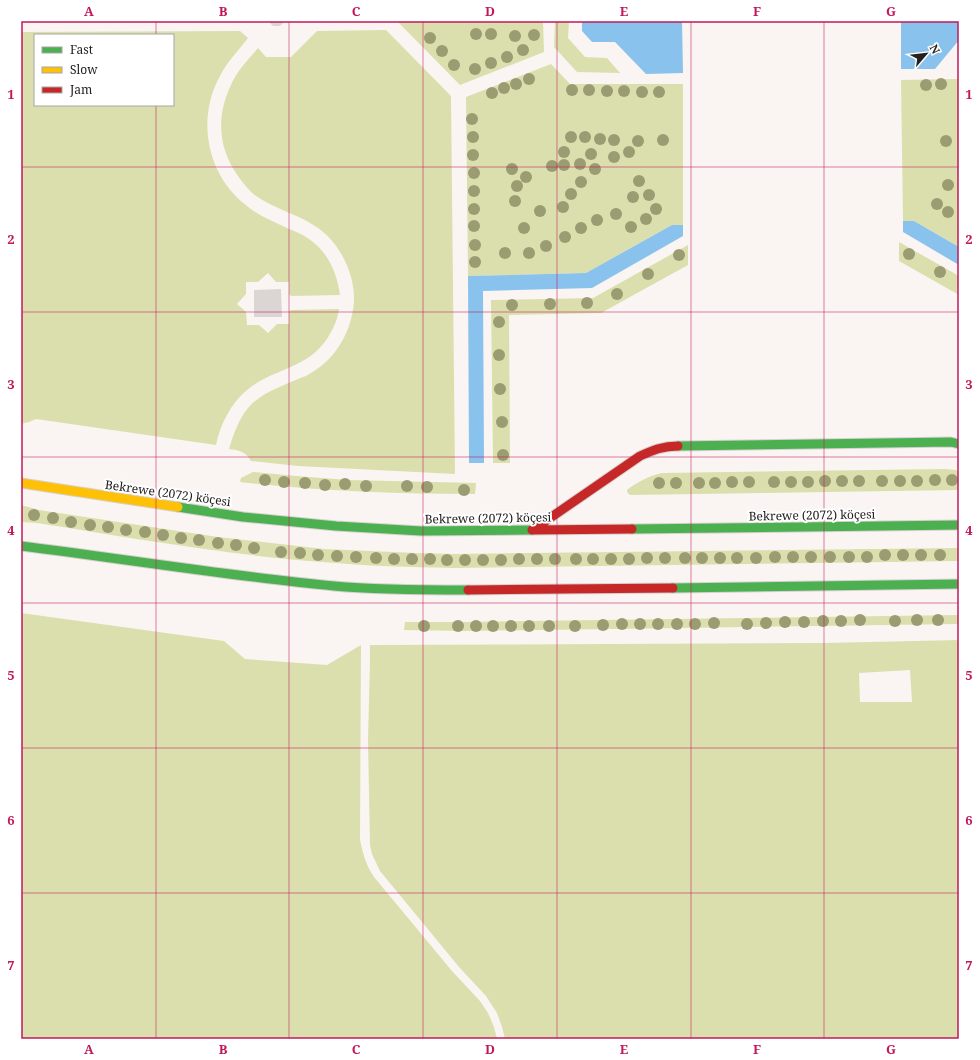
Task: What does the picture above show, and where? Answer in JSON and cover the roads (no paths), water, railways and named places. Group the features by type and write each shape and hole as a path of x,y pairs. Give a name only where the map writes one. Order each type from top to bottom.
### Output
{"main road":[{"path":"534,529 640,456 654,449 670,446 951,442 959,444"},
{"name":"Bekrewe (2072) köçesi","path":"21,483 243,517 336,526 421,531 959,525"},
{"path":"21,546 245,576 335,586 385,589 548,590 959,584"}],"water":[{"path":"582,21 682,21 683,73 646,74 615,42 592,42 582,31"},
{"path":"901,21 959,21 959,40 935,69 901,69"},
{"path":"903,221 914,221 959,247 959,265 903,232"},
{"path":"672,225 683,225 683,236 592,288 483,291 484,463 469,463 468,276 586,273"}]}
